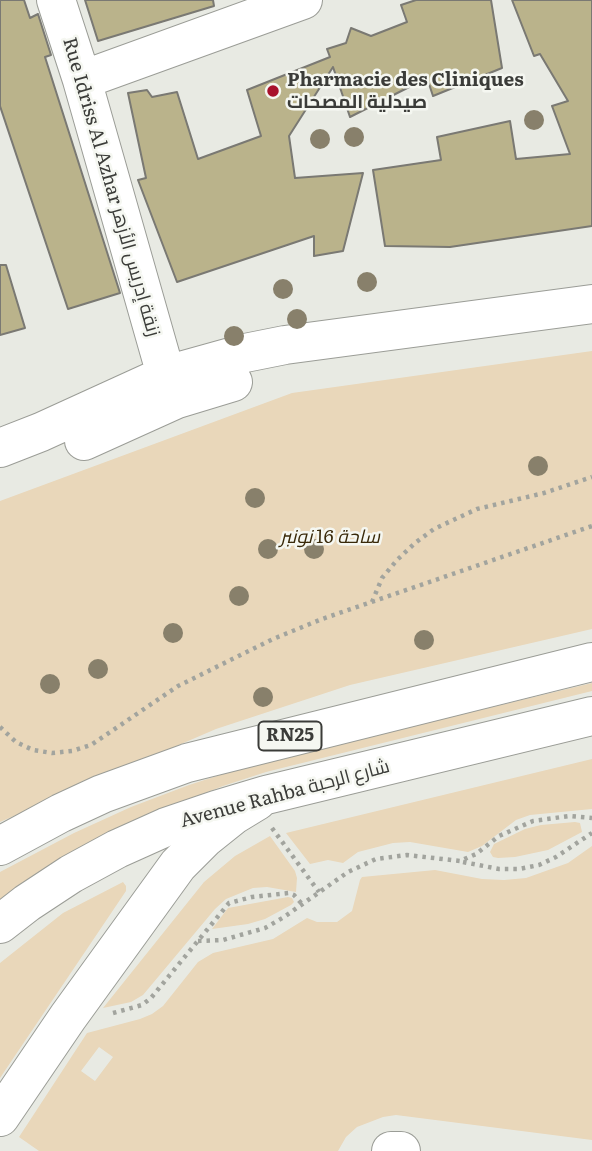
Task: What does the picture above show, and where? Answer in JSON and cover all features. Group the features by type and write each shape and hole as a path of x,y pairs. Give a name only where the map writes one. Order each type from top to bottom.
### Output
{"main road":[{"name":"Rue Idriss Al Azhar زنقة إدريس الأزهر","path":"56,0 82,80 166,374"},
{"path":"82,80 303,0"},
{"path":"0,448 166,374 245,353 285,345 592,304"},
{"path":"0,473 177,400 254,377 293,369 592,330"},
{"name":"RN25","path":"0,846 102,794 187,763 592,662"},
{"name":"Avenue Rahba شارع الرحبة","path":"0,924 49,888 117,849 166,827 260,799 592,716"},
{"path":"0,1117 68,1017 178,865 204,839 260,799"},
{"path":"391,1151 401,1151"}],"path":[{"path":"373,602 382,578 397,560 434,529 477,509 544,493 592,477"},
{"path":"0,727 16,742 33,750 52,753 91,745 167,693 225,662 309,624 592,526"},
{"path":"260,799 319,892"},
{"path":"460,861 476,854 499,836 533,821 569,816 592,818"},
{"path":"198,941 244,936 285,918 348,872 376,859 407,855 499,869 519,869 539,865 556,857 592,833"},
{"path":"102,1015 131,1009 152,998 221,910 233,901 289,893 295,895 302,904"}],"green space":[{"name":"ساحة 16 نونبر","path":"592,351 592,629 350,685 216,729 0,822 0,501 292,393"},
{"path":"592,683 592,691 266,772 223,786 180,803 0,905 0,872 74,833 189,785 248,766"},
{"path":"592,759 592,809 530,815 516,820 482,846 468,852 410,842 393,843 358,852 343,863 328,860 310,864 286,833"},
{"path":"580,823 582,832 548,850 498,858 493,857 490,852 494,844 525,829"},
{"path":"270,836 295,871 296,892 267,887 253,888 226,899 143,995 131,1002 103,1008 204,882 235,856"},
{"path":"592,846 592,1140 396,1115 357,1127 346,1137 338,1151 39,1151 19,1137 87,1033 152,1014 163,1006 198,962 213,953 273,939 307,918 317,922 337,922 352,911 362,877 435,870 482,879 504,880 526,878 568,863","holes":["99,1047 113,1057 95,1081 81,1071"]},
{"path":"123,882 126,891 0,1078 0,963 63,913"},
{"path":"288,897 294,902 291,905 265,919 212,929 228,908"}],"building":[{"path":"0,0 24,0 30,18 38,14 51,55 45,57 120,293 68,309 0,106"},
{"path":"85,0 213,0 214,6 98,41"},
{"path":"416,0 491,0 502,68 433,96 427,78 350,117 333,67 289,136 295,178 363,173 343,251 314,256 314,236 177,282 138,180 146,178 128,93 147,90 152,97 177,92 198,159 261,136 247,90 330,57 327,49 346,43 351,28 371,36 407,22 401,5"},
{"path":"512,0 592,0 592,226 450,247 385,246 373,170 441,160 437,137 510,121 516,159 570,154 552,106 568,101 540,54 534,56"},
{"path":"0,265 6,265 25,328 0,335"}],"place":[{"name":"Pharmacie des Cliniques صيدلية المصحات","path":"273,91"}]}
